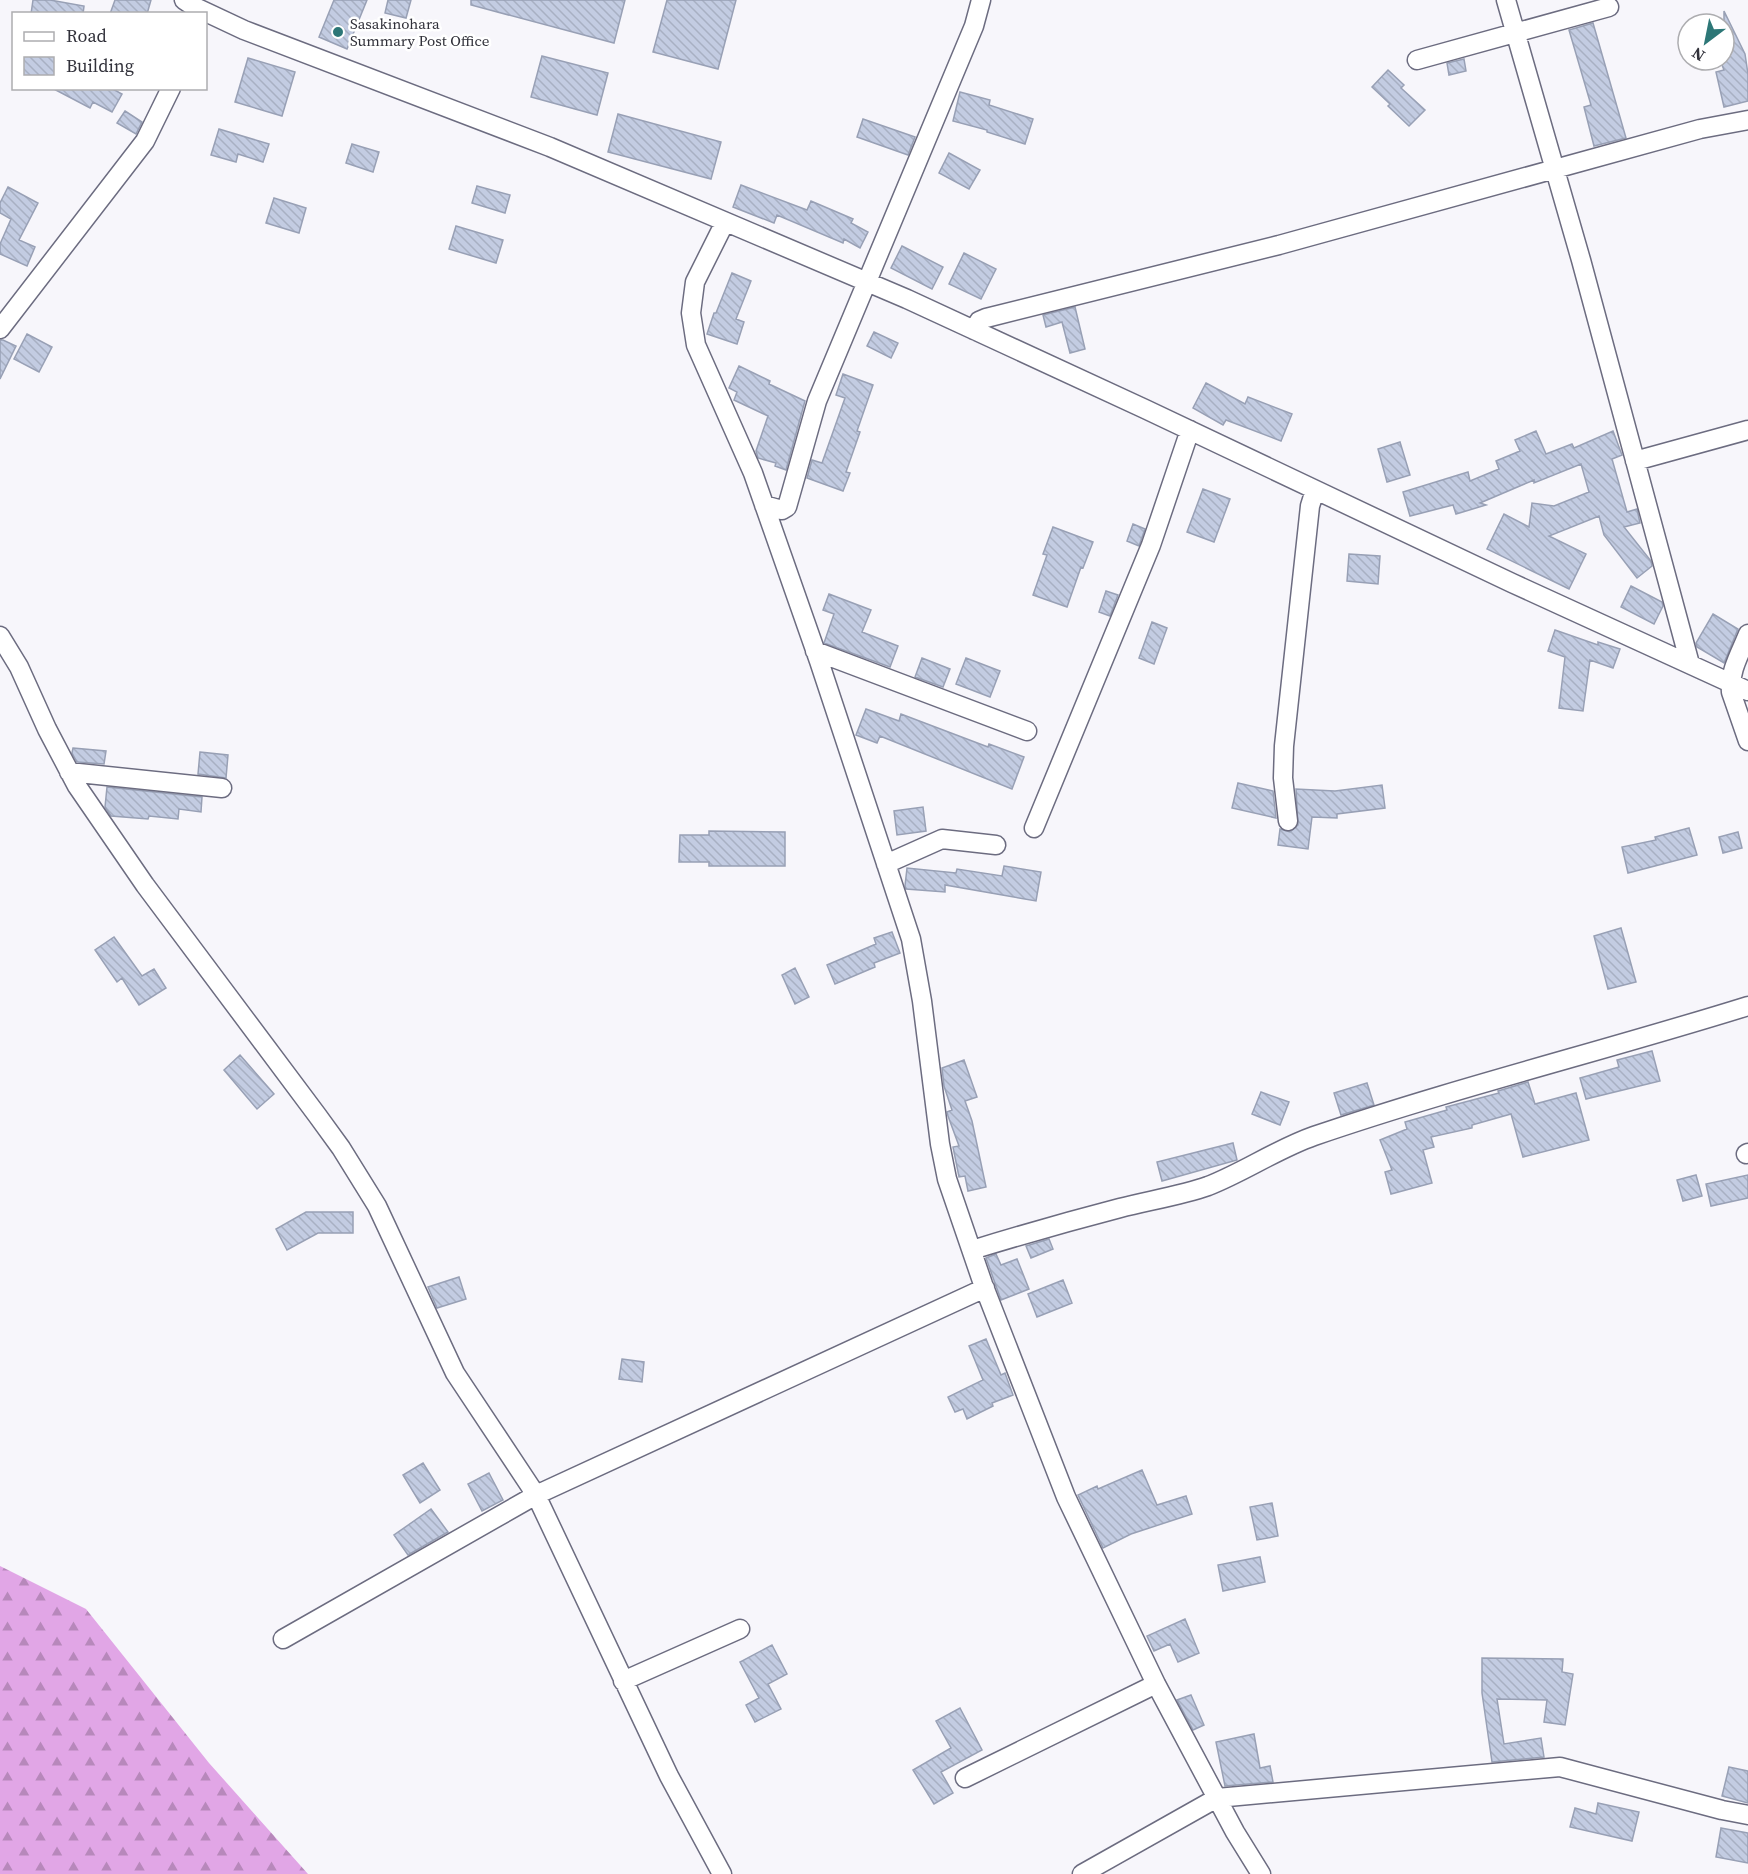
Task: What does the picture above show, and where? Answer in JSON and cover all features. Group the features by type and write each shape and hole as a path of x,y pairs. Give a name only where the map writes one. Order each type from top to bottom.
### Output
{"street":[{"path":"764,505 782,510 787,507 818,401 974,26 981,0"},
{"path":"1506,0 1690,664"},
{"path":"1417,60 1609,7"},
{"path":"207,14 550,147 867,282 1748,691"},
{"path":"0,329 145,141 170,90"},
{"path":"974,330 979,321 986,318 1279,245 1700,129 1748,120"},
{"path":"725,222 695,282 691,313 696,345 749,463 815,651 911,939 922,1002 940,1144 948,1179 985,1288 1066,1497 1156,1684 1216,1798 1261,1874"},
{"path":"1034,828 1151,544 1190,430"},
{"path":"1635,461 1748,430"},
{"path":"1288,821 1283,778 1284,746 1310,506 1315,490"},
{"path":"1748,634 1732,674 1731,684 1731,692 1748,741"},
{"path":"0,636 19,667 69,772 144,885 341,1148 377,1206 455,1373 536,1495 669,1776 722,1874"},
{"path":"815,651 1027,731"},
{"path":"69,772 222,788"},
{"path":"886,864 942,839 996,845"},
{"path":"972,1250 1051,1225 1208,1186 1276,1151 1323,1133 1534,1068 1649,1037 1748,1006"},
{"path":"283,1640 536,1495 985,1288"},
{"path":"623,1681 740,1629"},
{"path":"965,1778 1156,1684"},
{"path":"1082,1874 1216,1798 1560,1767 1748,1815"}],"green space":[{"path":"0,1566 86,1609 209,1763 308,1874 0,1874"}],"building":[{"path":"33,0 50,0 84,6 83,12 31,12"},
{"path":"115,0 151,0 148,12 111,12"},
{"path":"334,0 367,0 347,49 319,37"},
{"path":"388,0 411,0 406,18 385,13"},
{"path":"471,0 625,0 614,43 471,5"},
{"path":"667,0 736,0 718,69 653,52"},
{"path":"1593,23 1626,138 1594,146 1584,107 1591,105 1569,30"},
{"path":"1736,36 1745,54 1748,101 1724,107 1716,72 1736,72"},
{"path":"542,56 608,73 597,115 531,97"},
{"path":"248,58 295,72 282,116 235,102"},
{"path":"1464,59 1466,71 1449,75 1447,63"},
{"path":"1388,70 1404,85 1401,88 1425,110 1409,126 1372,87"},
{"path":"56,90 115,90 122,94 112,112 93,102 90,108"},
{"path":"960,92 990,100 989,105 1033,119 1025,144 953,121"},
{"path":"125,111 142,122 136,134 117,123"},
{"path":"618,114 721,142 711,179 608,152"},
{"path":"863,119 915,137 908,155 857,137"},
{"path":"219,129 269,144 263,162 238,154 236,162 211,155"},
{"path":"352,144 379,152 373,172 346,163"},
{"path":"949,153 980,170 969,189 939,173"},
{"path":"741,185 807,210 811,201 853,219 851,223 868,232 860,248 844,239 843,243 777,215 774,223 733,207"},
{"path":"477,186 510,195 505,213 472,203"},
{"path":"8,187 38,203 19,240 35,247 27,266 0,254 0,244 11,219 0,213 0,203"},
{"path":"274,198 306,208 299,233 266,223"},
{"path":"456,226 503,240 496,263 449,249"},
{"path":"902,246 943,267 932,289 891,268"},
{"path":"964,253 996,269 981,299 949,284"},
{"path":"732,273 751,281 736,319 744,322 737,344 707,334"},
{"path":"1075,307 1085,349 1070,353 1062,322 1046,327 1043,315"},
{"path":"874,332 898,343 891,358 867,346"},
{"path":"27,334 52,347 39,372 14,359"},
{"path":"0,340 16,346 0,379"},
{"path":"739,366 770,381 769,384 805,401 786,470 775,466 776,463 758,458 756,451 768,416 734,400 737,392 729,388"},
{"path":"843,374 873,385 857,431 860,432 846,472 850,473 843,491 807,478 812,460 822,463 845,398 836,395"},
{"path":"1206,383 1245,404 1248,397 1292,414 1281,441 1226,420 1223,425 1193,408"},
{"path":"1536,431 1546,454 1572,444 1574,448 1613,431 1622,455 1612,459 1627,512 1637,509 1640,523 1624,527 1651,561 1652,566 1637,578 1604,535 1599,516 1549,536 1586,554 1569,589 1487,549 1504,514 1529,527 1532,503 1554,506 1589,492 1581,464 1534,483 1534,480 1480,503 1486,505 1456,514 1453,505 1410,516 1403,492 1468,472 1470,481 1499,469 1496,461 1520,451 1515,440"},
{"path":"1400,442 1410,475 1387,482 1378,449"},
{"path":"1203,489 1230,499 1214,542 1187,532"},
{"path":"1133,524 1145,529 1139,546 1127,541"},
{"path":"1053,527 1093,542 1083,568 1081,567 1067,607 1033,595 1047,555 1043,554"},
{"path":"1349,554 1380,556 1378,584 1347,581"},
{"path":"1631,586 1662,602 1663,606 1654,624 1621,607"},
{"path":"1106,591 1118,595 1110,616 1099,612"},
{"path":"829,594 871,610 862,632 898,646 890,667 824,643 834,614 823,610"},
{"path":"1713,614 1738,629 1724,663 1697,647 1696,643"},
{"path":"1152,622 1167,628 1154,664 1139,658"},
{"path":"1555,630 1598,645 1598,642 1620,649 1613,668 1590,660 1583,711 1559,708 1565,657 1548,651"},
{"path":"922,658 950,669 943,687 915,677"},
{"path":"966,658 1000,671 990,697 956,684"},
{"path":"866,709 899,721 901,714 988,747 989,744 1024,757 1012,789 880,736 877,743 856,735"},
{"path":"73,748 106,751 104,764 77,762 72,753"},
{"path":"200,752 228,755 226,778 198,774"},
{"path":"1238,783 1273,791 1276,818 1232,808"},
{"path":"1382,785 1385,808 1337,814 1337,818 1312,817 1308,849 1278,845 1280,829 1290,832 1298,825 1296,789 1335,791"},
{"path":"107,787 202,797 201,812 179,809 178,819 111,816 105,807"},
{"path":"923,807 926,831 897,835 894,811"},
{"path":"1689,828 1697,855 1628,873 1622,847 1656,840 1655,837"},
{"path":"709,831 785,832 785,866 709,866 709,862 679,862 680,835 709,835"},
{"path":"1738,832 1742,848 1723,853 1719,837"},
{"path":"1004,866 1041,872 1036,901 945,885 945,892 906,889 905,886 907,868 956,873 957,869 1002,876"},
{"path":"1621,928 1636,982 1608,989 1594,936"},
{"path":"892,932 900,953 874,963 875,967 835,984 827,965 876,944 874,938"},
{"path":"114,937 142,976 154,969 166,988 139,1005 122,978 117,982 95,950"},
{"path":"795,968 809,997 795,1004 782,975"},
{"path":"1652,1051 1660,1081 1586,1099 1580,1078 1619,1067 1617,1060"},
{"path":"240,1055 274,1094 257,1109 224,1070"},
{"path":"964,1060 977,1097 965,1101 972,1121 986,1187 968,1191 965,1176 959,1177 953,1147 959,1146 947,1112 952,1110 944,1086 942,1068"},
{"path":"1528,1082 1535,1104 1576,1093 1589,1140 1523,1157 1511,1114 1472,1125 1472,1128 1431,1137 1434,1147 1423,1150 1432,1183 1391,1194 1385,1172 1392,1170 1380,1140 1407,1129 1405,1122"},
{"path":"1367,1083 1374,1105 1341,1115 1334,1093"},
{"path":"1261,1092 1289,1102 1280,1125 1252,1114"},
{"path":"1233,1143 1237,1160 1162,1181 1157,1162"},
{"path":"1696,1175 1702,1196 1683,1201 1677,1180"},
{"path":"1748,1175 1748,1198 1711,1206 1706,1184"},
{"path":"306,1212 353,1212 353,1233 318,1233 287,1250 276,1229"},
{"path":"1049,1239 1053,1249 1031,1258 1026,1246"},
{"path":"996,1254 1001,1265 1017,1259 1029,1289 1001,1300 986,1258"},
{"path":"459,1277 466,1299 437,1308 428,1287"},
{"path":"1063,1280 1072,1303 1037,1317 1028,1294"},
{"path":"986,1339 1001,1375 1005,1373 1013,1395 992,1403 993,1406 967,1419 963,1409 955,1412 948,1397 983,1380 969,1346"},
{"path":"622,1359 644,1362 642,1382 619,1379"},
{"path":"423,1463 440,1490 420,1503 403,1475"},
{"path":"1142,1470 1157,1505 1186,1496 1192,1514 1131,1534 1103,1548 1078,1495"},
{"path":"489,1473 503,1500 482,1511 468,1484"},
{"path":"1272,1503 1278,1536 1257,1540 1250,1507"},
{"path":"431,1509 448,1532 408,1555 394,1535"},
{"path":"1260,1557 1265,1582 1223,1591 1218,1565"},
{"path":"1185,1619 1199,1653 1178,1662 1170,1644 1154,1651 1147,1636"},
{"path":"772,1645 787,1674 768,1684 781,1709 755,1722 746,1705 759,1698 740,1662"},
{"path":"1482,1658 1563,1659 1562,1672 1573,1674 1565,1725 1544,1722 1547,1700 1497,1699 1504,1744 1541,1738 1544,1757 1492,1762 1482,1693"},
{"path":"1191,1695 1204,1725 1193,1730 1177,1700"},
{"path":"960,1708 982,1750 941,1772 953,1793 934,1804 913,1770 951,1748 936,1721"},
{"path":"1254,1734 1260,1768 1270,1766 1273,1782 1225,1786 1216,1742"},
{"path":"1729,1767 1748,1771 1748,1803 1722,1796"},
{"path":"1598,1803 1639,1812 1632,1841 1570,1827 1575,1808 1596,1814"},
{"path":"1721,1828 1748,1833 1748,1863 1716,1857"}],"place":[{"name":"Sasakinohara Summary Post Office","path":"338,32"}]}
